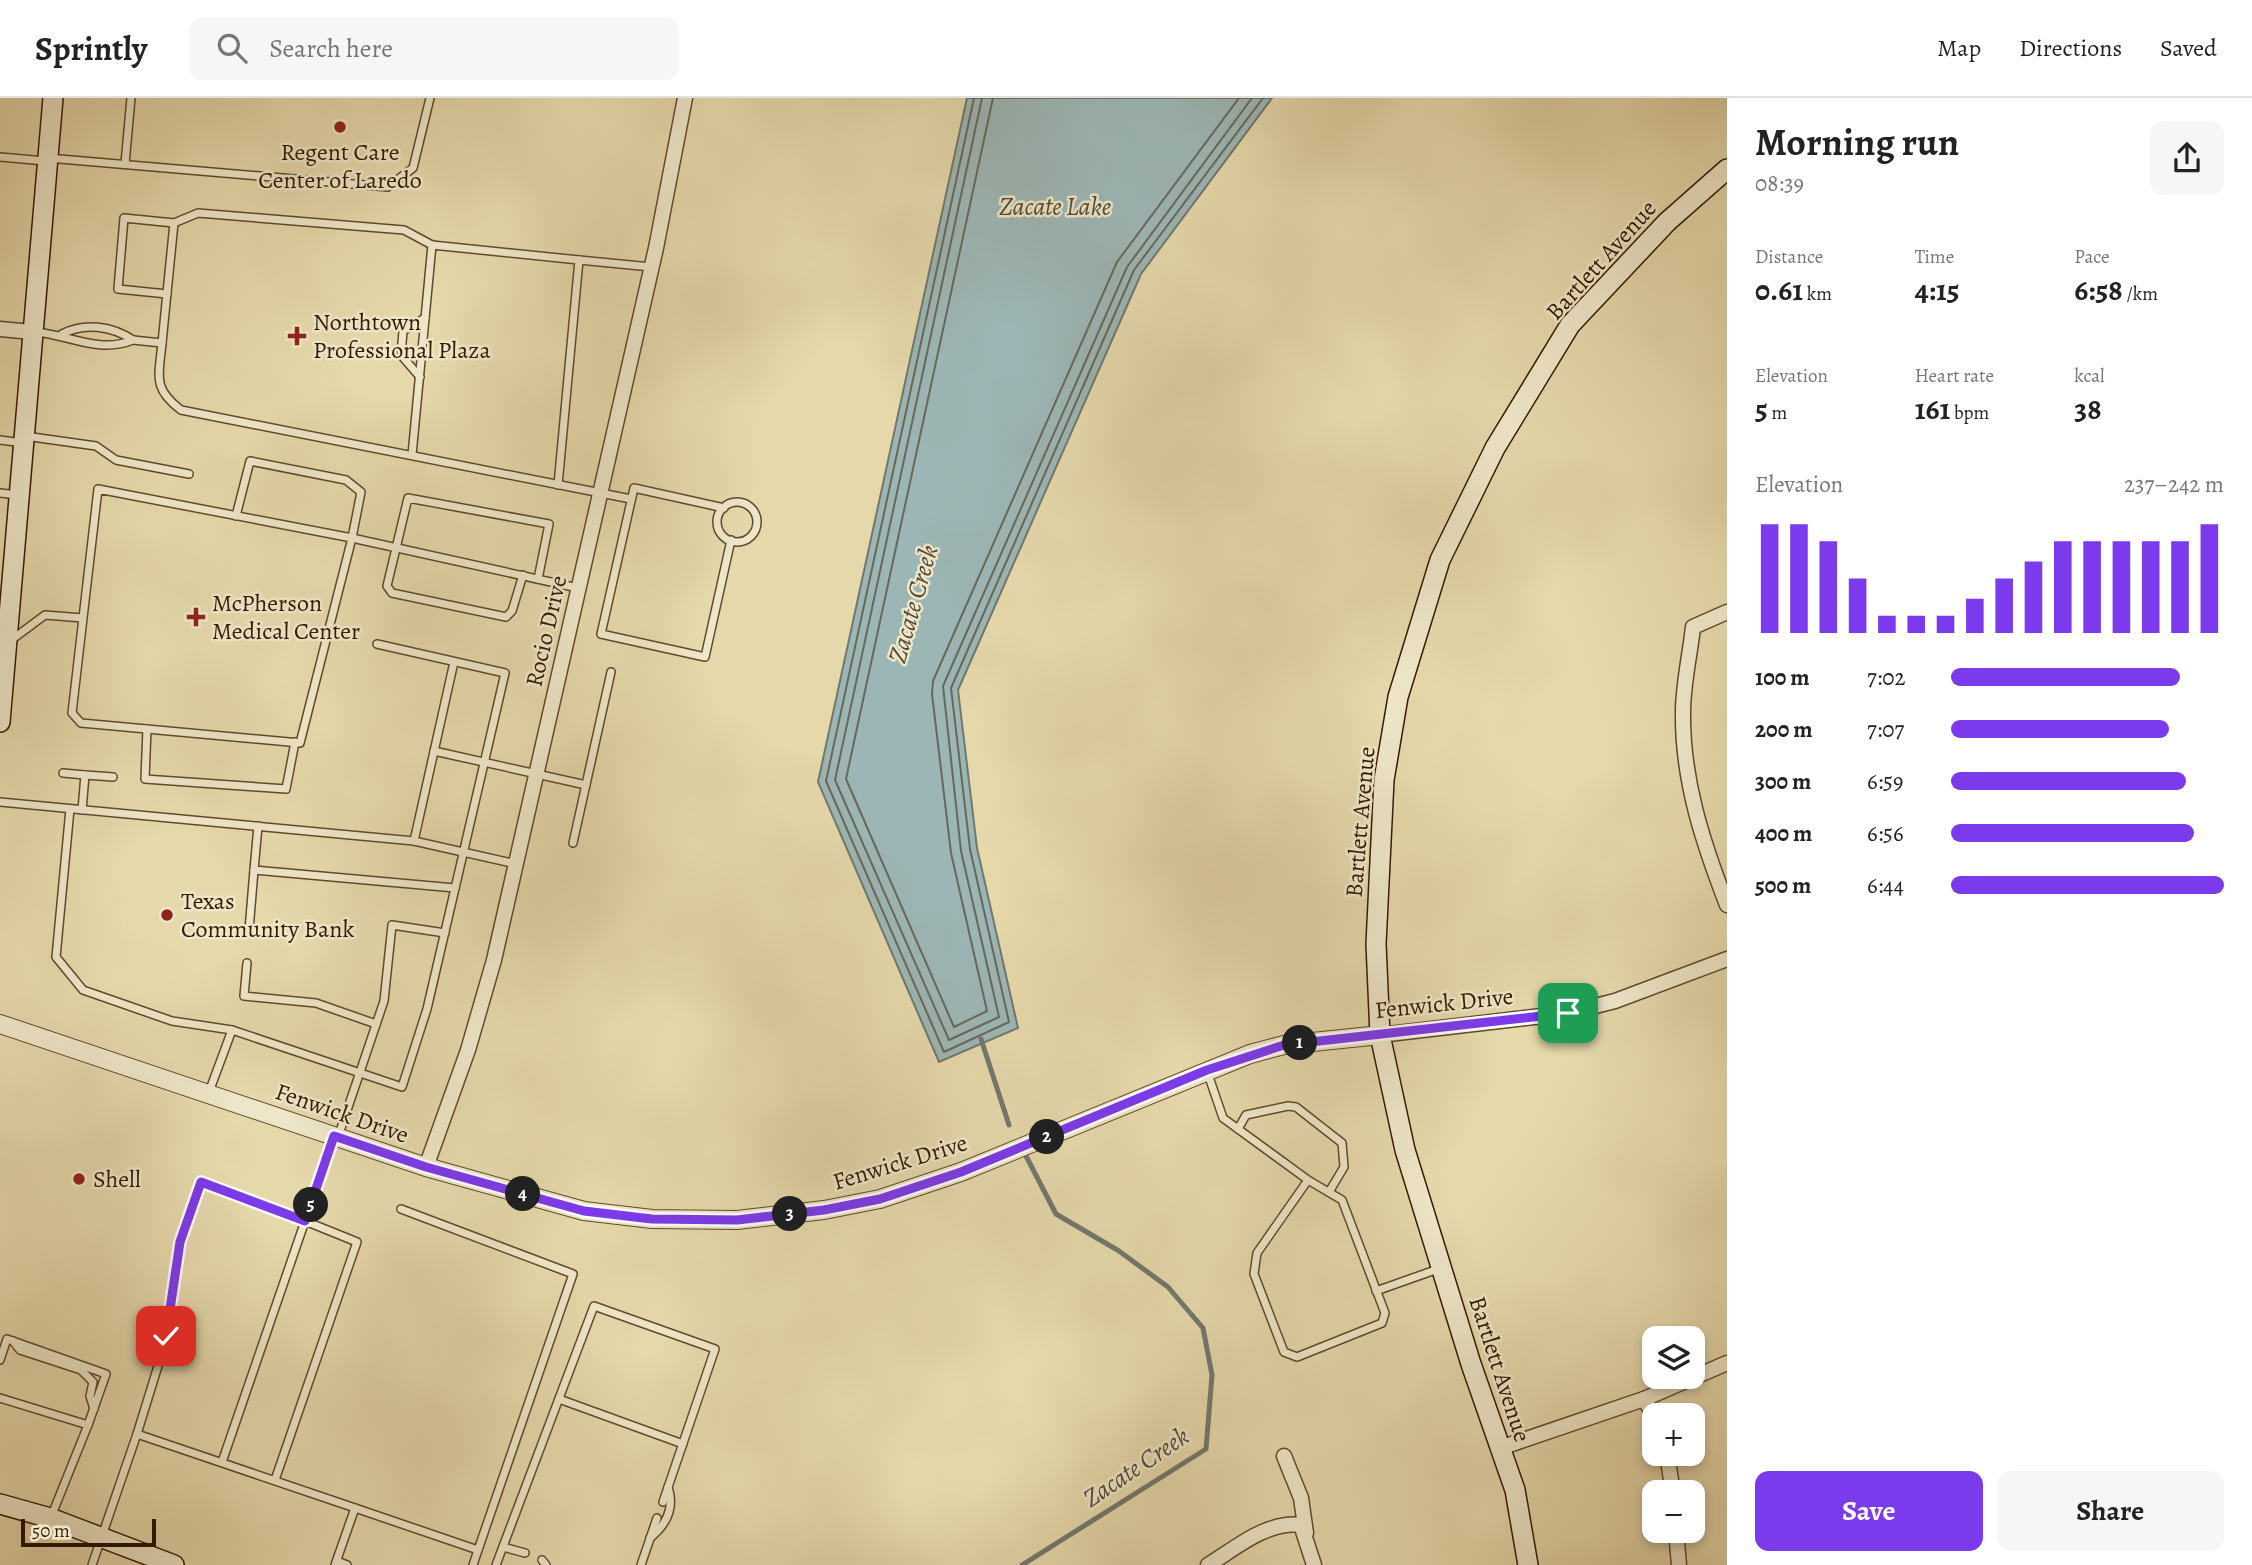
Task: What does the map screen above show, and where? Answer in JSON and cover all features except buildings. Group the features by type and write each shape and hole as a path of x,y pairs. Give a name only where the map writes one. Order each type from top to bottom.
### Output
{"main road":[{"path":"0,722 6,643 9,494 24,439 52,98"},
{"name":"Bartlett Avenue","path":"1528,1565 1515,1490 1405,1150 1380,1035 1376,944 1377,864 1384,780 1398,697 1440,560 1495,448 1570,325 1667,222 1727,169"},
{"path":"0,1504 50,1518 174,1565"}],"street":[{"name":"Rocio Drive","path":"426,1167 468,1050 494,960 652,267 685,98"},
{"path":"0,329 32,332"},
{"path":"1727,612 1693,627 1683,710 1684,751 1691,798 1704,846 1727,905"},
{"name":"Fenwick Drive","path":"0,1024 426,1167 584,1211 652,1219 737,1220 824,1210 880,1199 961,1172 1207,1070 1284,1045 1568,1013 1615,1000 1727,959"},
{"path":"1500,1448 1644,1399 1727,1363"},
{"path":"1644,1399 1646,1403"},
{"path":"1284,1457 1301,1498 1306,1535 1314,1565"},
{"path":"1208,1565 1265,1530 1288,1524 1301,1525 1306,1535"},
{"path":"1677,1543 1679,1565"}],"lane":[{"path":"125,164 131,98"},
{"path":"0,157 125,164 388,187 413,168 430,98"},
{"path":"167,294 118,289 124,218 174,223 198,214 404,230 432,246 652,267"},
{"path":"174,223 158,385 166,399 181,410 631,499"},
{"path":"412,455 432,246"},
{"path":"558,485 579,260"},
{"path":"419,377 401,355 403,331 425,318"},
{"path":"62,334 76,327 119,330 133,340"},
{"path":"32,332 62,334 75,342 118,346 133,340 162,343"},
{"path":"0,440 24,439 96,446 116,460 189,474"},
{"path":"236,516 250,461 346,480 361,492 352,538 300,743 81,723 72,713 98,489 236,516 352,538 579,588"},
{"path":"724,508 718,526 725,537 732,540 750,537 757,527 756,514 742,503 724,508 634,488 601,634 705,657 732,540"},
{"path":"523,575 512,611 506,617 392,593 387,586 408,498 549,524 538,579"},
{"path":"6,643 46,615 83,618"},
{"path":"70,809 56,957 83,990 172,1021 232,1030 402,1087 427,1009 505,673 377,644"},
{"path":"414,841 454,662"},
{"path":"573,844 611,672"},
{"path":"147,729 145,779 286,789 295,742"},
{"path":"435,751 586,785"},
{"path":"63,773 113,777"},
{"path":"82,810 85,775"},
{"path":"0,802 414,841 516,864"},
{"path":"249,930 258,827"},
{"path":"254,870 455,888"},
{"path":"222,1462 384,1000 391,925 445,933"},
{"path":"247,962 244,996 316,1003 376,1024"},
{"path":"208,1094 232,1030"},
{"path":"1207,1070 1223,1118 1308,1180 1342,1200 1385,1313 1382,1323 1297,1357 1284,1352 1254,1274 1257,1253 1308,1180"},
{"path":"1238,1129 1246,1115 1288,1105 1296,1107 1342,1143 1344,1167 1329,1192"},
{"path":"92,1565 166,1340 180,1242 201,1182 357,1242 275,1480"},
{"path":"401,1209 573,1274 473,1565"},
{"path":"1376,1291 1441,1268"},
{"path":"496,1565 594,1306 715,1349 663,1502"},
{"path":"0,1360 6,1339 106,1374 50,1518"},
{"path":"13,1341 20,1350 82,1370 93,1382 90,1396 94,1410"},
{"path":"0,1398 88,1425"},
{"path":"559,1399 683,1444"},
{"path":"137,1434 478,1550"},
{"path":"650,1538 663,1527 672,1500 668,1486"},
{"path":"347,1565 336,1563 355,1508"},
{"path":"641,1565 657,1518"},
{"path":"503,1546 525,1553"}],"water":[{"name":"Zacate Lake","path":"967,98 1272,98 1141,274 958,690 977,848 1018,1028 939,1062 818,782"}],"waterway":[{"name":"Zacate Creek","path":"981,1039 1009,1125"},
{"name":"Zacate Creek","path":"1022,1565 1206,1449 1212,1375 1203,1328 1168,1287 1119,1251 1056,1214 1025,1154"}],"place":[{"name":"Regent Care Center of Laredo","path":"340,127"},
{"name":"Northtown Professional Plaza","path":"297,336"},
{"name":"McPherson Medical Center","path":"196,617"},
{"name":"Texas Community Bank","path":"167,915"},
{"name":"Shell","path":"79,1179"}],"route":[{"path":"166,1336 180,1242 201,1182 305,1221 334,1136 426,1167 584,1211 652,1219 737,1220 824,1210 880,1199 961,1172 1207,1070 1284,1045 1568,1013"}]}
